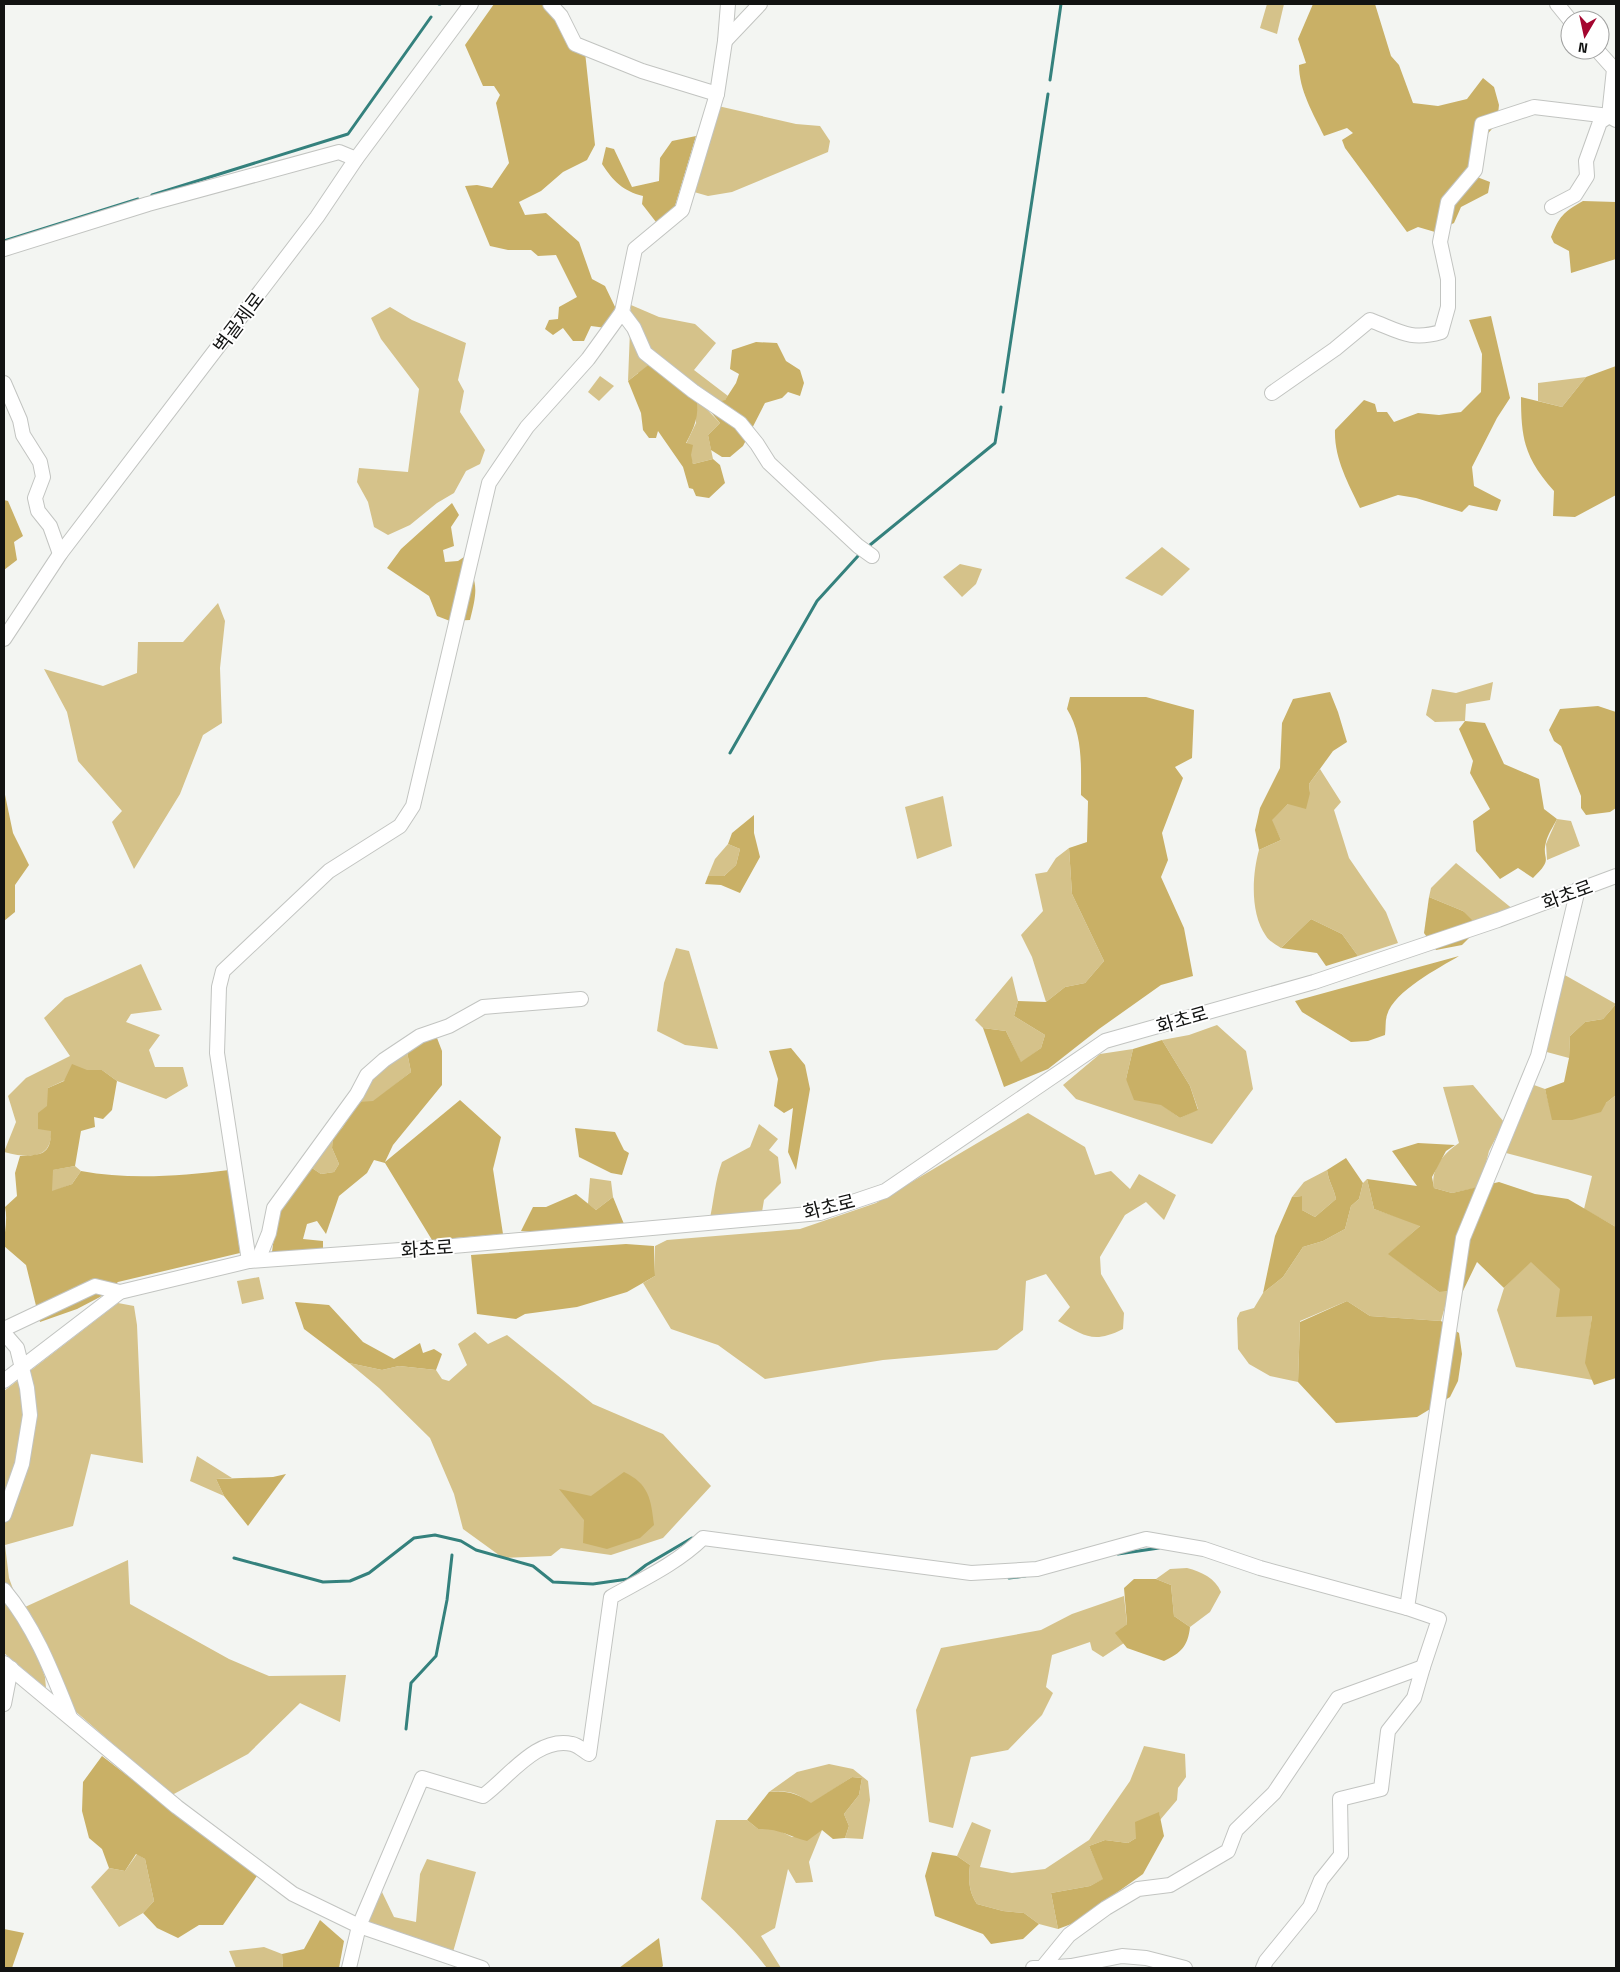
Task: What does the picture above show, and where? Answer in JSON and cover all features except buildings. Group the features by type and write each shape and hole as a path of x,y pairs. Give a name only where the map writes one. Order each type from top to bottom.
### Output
{"street":[{"name":"벽골제로","path":"4,639 60,554 311,224 356,159 471,4"},
{"path":"550,4 561,16 575,44 642,71 717,94"},
{"path":"253,1261 217,1053 219,987 223,971 329,871 400,826 413,806 489,482 527,427 588,359 622,312 635,249 682,210 717,94 725,41 728,4"},
{"path":"725,41 760,4"},
{"path":"1606,60 1614,69 1613,118"},
{"path":"1272,393 1334,349 1370,320 1413,337 1441,332 1448,306 1448,279 1440,242 1448,202 1475,170 1482,124 1534,107 1613,118"},
{"path":"1552,207 1575,195 1587,176 1586,161 1600,122 1613,118"},
{"path":"4,249 148,204 339,152 356,159"},
{"path":"622,312 634,328 645,353 693,391 740,424 757,444 768,463 858,546 872,556"},
{"path":"4,383 20,420 23,435 40,462 43,477 35,498 38,511 50,526 60,554"},
{"name":"화초로","path":"4,1381 120,1292 253,1261 442,1247 820,1213 885,1191 1105,1041 1314,982 1498,920 1616,876"},
{"path":"1407,1608 1463,1238 1538,1056 1578,889"},
{"path":"253,1261 269,1233 274,1208 358,1094 367,1075 384,1060 420,1036 449,1026 483,1007 581,999"},
{"path":"4,1329 95,1286 120,1292"},
{"path":"4,1333 17,1348 30,1415 22,1464 4,1515"},
{"path":"349,1968 359,1926 422,1778 483,1796 497,1786 528,1755 559,1743 574,1744 589,1754 611,1597 649,1578 690,1551 703,1538 971,1573 1037,1569 1146,1539 1204,1549 1260,1568 1407,1608 1439,1619 1414,1698 1388,1732 1381,1789 1340,1800 1341,1855 1321,1880 1310,1907 1266,1961 1263,1968"},
{"path":"4,1590 18,1607 45,1655 71,1719"},
{"path":"7,1665 177,1807 293,1894 359,1926 482,1968"},
{"path":"4,1704 7,1665"},
{"path":"1042,1968 1069,1935 1106,1908 1138,1889 1170,1885 1228,1851 1236,1830 1274,1794 1338,1698 1424,1667"},
{"path":"1033,1968 1071,1966 1122,1956 1146,1958 1185,1968"}],"shaded area":[{"path":"494,4 559,4 585,52 595,145 587,160 563,172 541,191 519,202 525,215 546,213 579,242 592,279 605,286 617,311 606,328 591,326 584,341 573,341 563,328 553,335 545,329 549,320 558,319 559,307 577,297 556,255 538,256 531,250 508,250 490,246 465,186 477,185 492,188 509,163 496,103 500,95 494,86 483,86 465,45"},
{"path":"1267,4 1284,4 1277,34 1260,28"},
{"path":"1313,4 1375,4 1391,56 1399,65 1413,103 1438,106 1467,99 1483,78 1494,87 1499,105 1497,123 1485,137 1477,177 1490,182 1488,193 1461,207 1454,223 1435,232 1418,227 1407,232 1345,148 1342,140 1353,133 1347,128 1324,136 1307,101 1301,83 1299,65 1306,63 1298,39"},
{"path":"718,106 796,124 820,126 830,141 828,152 732,192 708,196 694,192"},
{"path":"696,136 675,206 656,222 642,204 643,196 619,185 602,164 606,147 614,149 632,187 659,181 660,158 672,141"},
{"path":"1583,201 1616,202 1616,259 1571,273 1569,251 1554,243 1551,237 1562,216"},
{"path":"631,305 659,317 695,324 716,343 694,370 728,396 725,400 715,401 638,373 628,381"},
{"path":"390,307 412,320 466,343 458,380 464,391 460,412 485,450 480,464 466,471 454,493 437,503 410,525 388,535 374,527 368,502 357,482 359,468 408,472 419,389 381,339 371,318"},
{"path":"1491,316 1510,398 1497,418 1472,467 1474,486 1501,500 1497,511 1469,505 1462,512 1416,498 1398,495 1360,508 1339,460 1335,430 1364,400 1375,404 1377,412 1387,412 1394,422 1418,413 1439,415 1461,412 1481,392 1482,354 1469,320"},
{"path":"756,342 777,343 786,361 800,370 804,383 800,396 788,392 782,398 765,403 743,446 730,457 722,457 711,450 708,435 720,423 709,410 715,401 725,400 736,383 739,374 730,369 732,350"},
{"path":"651,363 696,398 696,421 686,443 693,445 691,455 693,464 713,459 720,465 725,483 709,498 696,496 693,489 689,488 683,467 658,431 656,438 649,438 643,430 641,413 628,381"},
{"path":"1616,366 1616,495 1575,517 1553,516 1554,491 1531,458 1524,437 1521,397 1562,407 1586,377"},
{"path":"600,376 614,386 599,401 588,392"},
{"path":"1586,377 1562,407 1538,401 1538,383"},
{"path":"696,398 720,423 708,435 713,459 693,464 686,444 696,423"},
{"path":"4,500 8,501 23,536 14,542 17,560 4,570"},
{"path":"452,503 459,515 451,527 454,546 443,550 445,562 458,561 464,557 469,566 475,588 470,620 450,621 437,616 429,596 387,568 401,549"},
{"path":"1162,547 1190,569 1162,596 1125,578"},
{"path":"960,564 982,569 976,584 962,597 943,577"},
{"path":"218,603 225,621 220,668 222,723 203,735 180,794 134,869 112,822 122,811 78,761 67,712 44,669 103,686 137,673 138,642 183,642"},
{"path":"1493,682 1490,700 1466,704 1465,721 1435,722 1426,715 1432,689 1456,693"},
{"path":"1330,692 1347,742 1333,751 1309,784 1310,793 1306,809 1288,804 1272,820 1281,840 1259,850 1255,830 1260,808 1280,768 1282,723 1293,699"},
{"path":"1070,697 1146,697 1194,710 1192,758 1175,767 1183,778 1162,833 1168,860 1161,877 1184,928 1193,976 1161,985 1099,1029 1048,1069 1004,1087 983,1028 1006,1031 1021,1062 1041,1048 1045,1035 1014,1016 1018,1001 1046,1002 1065,987 1085,983 1104,961 1072,894 1069,848 1087,842 1088,801 1081,795 1080,750 1076,729 1067,709"},
{"path":"1598,706 1616,712 1616,808 1610,812 1586,815 1581,808 1581,796 1561,746 1554,741 1549,730 1560,709"},
{"path":"1465,721 1485,723 1504,764 1539,779 1544,809 1557,819 1546,842 1544,866 1533,878 1518,868 1500,879 1476,851 1473,821 1490,809 1470,773 1473,761 1459,729"},
{"path":"1320,769 1341,802 1334,810 1349,858 1386,912 1398,943 1358,956 1342,934 1311,919 1281,948 1266,936 1257,917 1254,882 1259,850 1281,840 1271,820 1288,804 1310,793 1309,784"},
{"path":"4,790 13,833 29,865 15,885 15,912 4,921"},
{"path":"943,796 952,846 917,859 905,807"},
{"path":"754,815 754,833 760,857 740,893 721,885 705,884 708,876 724,876 736,865 740,849 728,844 732,833"},
{"path":"1557,819 1571,821 1580,846 1547,860 1546,844"},
{"path":"728,844 740,849 736,865 724,876 708,876 715,859"},
{"path":"1069,848 1072,894 1104,961 1085,983 1065,987 1046,1002 1032,957 1021,935 1043,911 1035,874 1047,872 1056,858"},
{"path":"1456,863 1514,910 1472,925 1463,911 1429,897 1431,888"},
{"path":"1429,897 1463,911 1472,920 1471,936 1462,945 1436,950 1424,933"},
{"path":"1311,919 1342,934 1358,956 1326,966 1317,953 1281,948"},
{"path":"676,948 689,951 718,1049 685,1045 657,1031 664,983"},
{"path":"1459,956 1418,981 1398,997 1387,1015 1385,1035 1368,1041 1351,1042 1302,1012 1295,1001"},
{"path":"141,964 162,1010 131,1014 126,1022 160,1035 149,1050 155,1067 183,1067 188,1086 166,1099 117,1081 102,1070 87,1070 48,1088 51,1131 50,1142 46,1150 37,1155 24,1156 4,1152 16,1122 8,1096 26,1078 70,1056 44,1018 65,998"},
{"path":"1563,974 1616,1004 1603,1019 1585,1022 1570,1036 1569,1058 1543,1051"},
{"path":"1012,976 1018,1001 1014,1016 1045,1035 1041,1048 1021,1063 1006,1031 983,1028 975,1020"},
{"path":"1616,1004 1616,1095 1606,1103 1601,1112 1572,1120 1552,1120 1545,1089 1564,1082 1569,1058 1570,1036 1585,1022 1603,1019"},
{"path":"1217,1025 1246,1051 1253,1089 1212,1144 1076,1099 1063,1085 1100,1054 1133,1049 1126,1079 1180,1118 1198,1109 1190,1086 1162,1040 1189,1035"},
{"path":"437,1038 442,1051 442,1085 393,1145 385,1162 460,1100 501,1137 493,1169 503,1234 432,1240 385,1163 374,1160 367,1173 339,1196 326,1234 317,1221 307,1224 303,1239 323,1241 323,1250 297,1253 272,1252 283,1206 309,1166 321,1174 334,1172 339,1164 332,1148 333,1135 342,1128 359,1102 373,1101 411,1072 407,1052 423,1041"},
{"path":"1162,1040 1190,1086 1198,1110 1180,1118 1161,1105 1134,1100 1126,1079 1133,1049"},
{"path":"791,1048 805,1065 810,1089 796,1170 788,1152 793,1108 784,1113 774,1106 778,1079 769,1051"},
{"path":"407,1052 411,1072 373,1102 359,1102 378,1072"},
{"path":"72,1064 87,1070 102,1070 117,1081 112,1110 103,1119 94,1117 95,1127 81,1131 75,1166 53,1170 52,1191 72,1184 81,1171 99,1174 155,1176 229,1170 240,1253 118,1282 100,1297 77,1309 40,1322 26,1265 4,1246 5,1207 17,1196 15,1173 20,1156 39,1154 47,1149 49,1145 51,1131 38,1129 38,1113 47,1106 48,1088 64,1081"},
{"path":"1473,1085 1504,1122 1489,1151 1480,1187 1452,1193 1434,1188 1434,1174 1439,1162 1459,1143 1443,1087"},
{"path":"1534,1085 1545,1089 1553,1120 1606,1103 1616,1095 1616,1227 1584,1209 1592,1176 1506,1153"},
{"path":"1028,1113 1085,1147 1095,1175 1111,1171 1130,1189 1139,1174 1176,1195 1164,1220 1146,1202 1125,1215 1100,1257 1101,1274 1124,1313 1123,1329 1113,1334 1096,1337 1089,1336 1075,1331 1058,1321 1070,1307 1046,1274 1026,1281 1023,1330 997,1350 883,1360 765,1379 718,1345 671,1329 643,1283 655,1276 655,1246 667,1240 800,1229 876,1203"},
{"path":"759,1124 778,1139 769,1150 778,1157 781,1183 764,1200 762,1212 710,1218 722,1162 750,1147"},
{"path":"575,1128 615,1132 624,1150 629,1153 622,1175 611,1173 579,1157"},
{"path":"333,1135 332,1148 339,1164 334,1172 321,1174 309,1166"},
{"path":"1418,1143 1455,1145 1446,1151 1432,1177 1434,1188 1452,1193 1499,1182 1535,1194 1568,1199 1616,1227 1616,1378 1594,1385 1585,1363 1592,1316 1556,1317 1560,1289 1531,1262 1504,1288 1477,1262 1463,1291 1439,1292 1388,1254 1420,1226 1374,1209 1367,1179 1417,1186 1392,1151"},
{"path":"1346,1158 1363,1183 1359,1199 1351,1206 1345,1229 1323,1241 1303,1247 1283,1277 1263,1293 1275,1236 1292,1197 1302,1196 1302,1210 1315,1217 1336,1199 1327,1170"},
{"path":"75,1166 81,1171 72,1184 52,1192 52,1170"},
{"path":"1327,1170 1336,1199 1315,1217 1302,1210 1302,1196 1292,1197 1304,1182"},
{"path":"590,1178 611,1181 613,1197 596,1210 588,1204"},
{"path":"1367,1179 1374,1209 1421,1225 1389,1254 1439,1292 1449,1292 1441,1321 1370,1316 1347,1301 1300,1321 1298,1382 1270,1376 1249,1364 1238,1349 1237,1318 1240,1312 1254,1308 1263,1293 1283,1277 1303,1247 1323,1241 1345,1229 1351,1206 1359,1199 1363,1183"},
{"path":"576,1194 596,1210 613,1197 624,1224 533,1232 521,1231 533,1207 546,1207"},
{"path":"626,1244 654,1246 655,1276 627,1292 577,1307 525,1314 516,1319 477,1314 471,1255"},
{"path":"1531,1261 1592,1316 1586,1363 1593,1380 1516,1367 1497,1310 1504,1288"},
{"path":"259,1277 264,1299 242,1304 237,1281"},
{"path":"1347,1301 1370,1316 1441,1321 1459,1333 1462,1354 1458,1381 1450,1397 1417,1417 1336,1423 1298,1382 1300,1322"},
{"path":"295,1302 329,1305 363,1342 394,1359 420,1343 423,1353 434,1349 442,1354 436,1370 399,1366 382,1370 349,1363 304,1329"},
{"path":"118,1303 134,1306 137,1325 143,1463 91,1454 73,1526 5,1545 9,1578 45,1677 46,1688 4,1653 4,1391"},
{"path":"475,1332 488,1344 507,1335 593,1404 663,1434 711,1486 663,1538 611,1555 561,1548 551,1556 503,1558 463,1529 454,1494 430,1438 379,1388 349,1363 382,1370 399,1366 436,1370 442,1379 449,1381 467,1365 458,1344"},
{"path":"197,1456 232,1478 216,1479 224,1496 190,1481"},
{"path":"624,1472 644,1487 652,1507 654,1525 640,1538 607,1549 583,1543 584,1520 559,1489 591,1496"},
{"path":"286,1474 248,1526 224,1496 216,1479 273,1477"},
{"path":"128,1560 130,1604 229,1659 269,1676 346,1675 340,1722 300,1703 248,1754 172,1795 75,1711 25,1607"},
{"path":"1187,1568 1207,1576 1221,1592 1210,1612 1190,1627 1174,1616 1171,1585 1156,1579 1170,1569"},
{"path":"1134,1579 1156,1579 1171,1585 1174,1616 1190,1627 1183,1648 1164,1661 1127,1648 1115,1633 1127,1624 1124,1588"},
{"path":"1124,1596 1127,1624 1116,1633 1124,1643 1103,1657 1092,1650 1090,1642 1052,1655 1046,1687 1053,1693 1042,1715 1008,1750 971,1757 953,1828 929,1822 916,1710 941,1648 1041,1630 1072,1614"},
{"path":"1144,1746 1185,1754 1186,1777 1178,1788 1177,1800 1160,1820 1159,1813 1136,1838 1128,1843 1105,1840 1089,1846 1104,1879 1090,1886 1051,1893 1058,1929 1039,1924 1024,1913 1003,1911 977,1904 970,1886 970,1865 957,1856 972,1822 991,1830 980,1867 1012,1873 1045,1869 1089,1840 1130,1781"},
{"path":"102,1756 257,1876 223,1925 199,1925 178,1938 157,1928 143,1913 154,1901 145,1859 136,1854 125,1871 109,1868 102,1849 89,1838 82,1811 83,1782"},
{"path":"829,1764 853,1769 868,1781 870,1800 863,1839 845,1838 849,1826 844,1814 859,1795 862,1778 852,1777 811,1804 791,1793 781,1791 769,1792 797,1772"},
{"path":"852,1777 862,1778 859,1795 844,1814 849,1826 845,1838 833,1839 822,1830 807,1841 777,1831 758,1829 747,1820 769,1792 781,1791 791,1793 811,1803"},
{"path":"1159,1812 1164,1836 1143,1874 1074,1923 1058,1929 1051,1893 1090,1886 1103,1879 1089,1846 1105,1840 1128,1843 1136,1838 1135,1822"},
{"path":"716,1820 747,1820 758,1829 774,1828 792,1837 822,1830 809,1862 813,1882 796,1883 788,1869 775,1928 761,1936 781,1968 767,1968 736,1932 701,1899"},
{"path":"932,1852 957,1856 970,1865 970,1886 977,1904 1003,1911 1024,1913 1039,1924 1023,1939 991,1944 983,1934 935,1916 925,1876"},
{"path":"137,1854 145,1859 154,1901 143,1913 119,1927 91,1887 109,1868 125,1871"},
{"path":"427,1859 476,1872 453,1952 365,1924 382,1892 394,1917 416,1922 420,1874"},
{"path":"320,1920 344,1941 339,1968 283,1968 282,1954 304,1949"},
{"path":"4,1929 24,1933 12,1968 4,1968"},
{"path":"659,1938 663,1966 661,1968 619,1968"},
{"path":"264,1947 282,1954 283,1968 236,1968 229,1951"}],"waterway":[{"path":"1050,80 1061,4"},
{"path":"152,195 348,134 431,17"},
{"path":"1003,392 1048,94"},
{"path":"4,241 138,199"},
{"path":"870,545 995,443 1001,407"},
{"path":"730,753 817,601 858,556"},
{"path":"234,1558 323,1582 350,1581 369,1573 414,1538 435,1535 461,1541 476,1550 533,1566 553,1582 593,1584 628,1579 646,1565 692,1538"},
{"path":"1118,1554 1159,1548"},
{"path":"406,1729 411,1683 436,1656 447,1600 452,1555"},
{"path":"1009,1578 1025,1576"}]}
